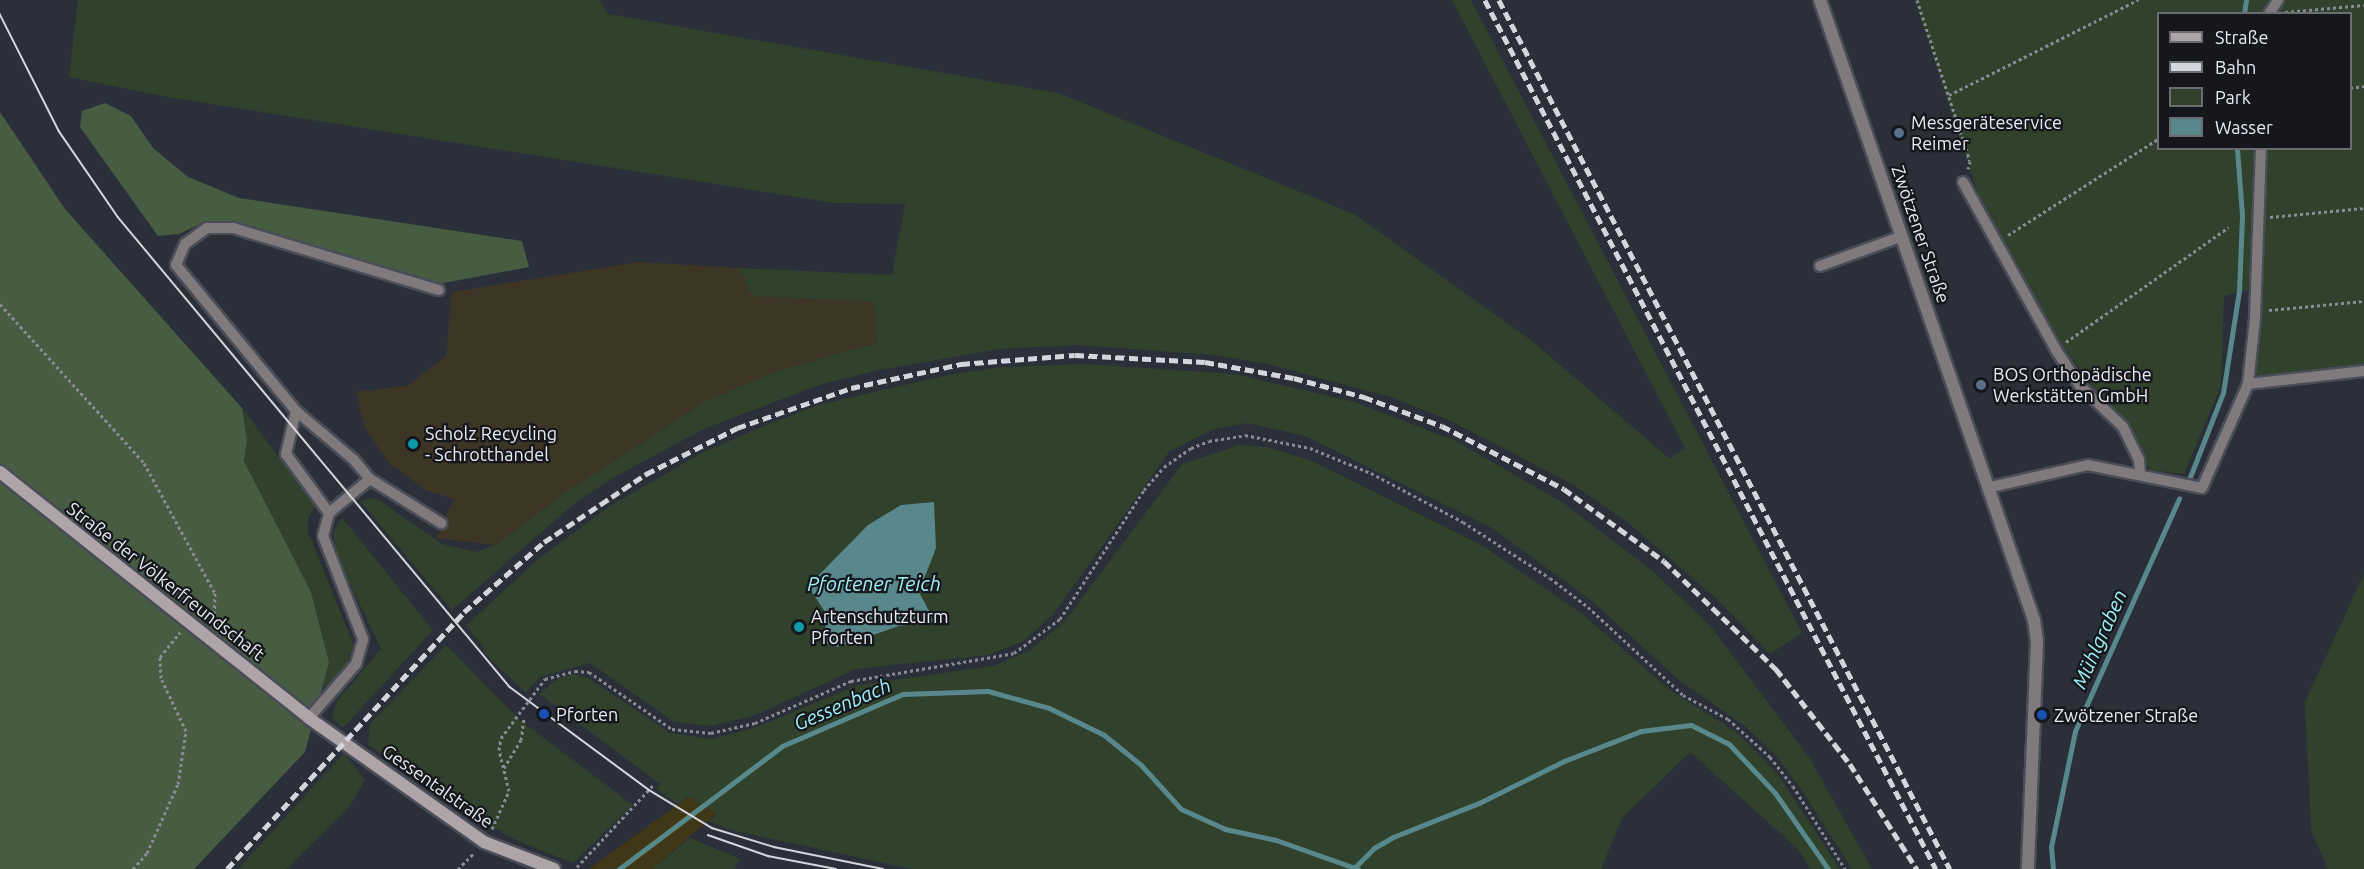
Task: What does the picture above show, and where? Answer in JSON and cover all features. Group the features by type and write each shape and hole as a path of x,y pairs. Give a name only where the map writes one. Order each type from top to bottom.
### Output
{"main road":[{"name":"Straße der Völkerfreundschaft","path":"0,472 309,718"},
{"name":"Gessentalstraße","path":"309,718 484,842 554,869"}],"street":[{"name":"Zwötzener Straße","path":"1820,0 1991,487 2034,620 2037,641 2028,869"}],"lane":[{"path":"1991,487 2088,465 2202,488 2248,384 2255,311 2261,150"},
{"path":"1963,182 1998,241 2056,350 2080,386 2123,427 2139,460 2140,475"},
{"path":"439,290 233,228 207,228 185,244 176,265 297,411 354,460 370,479 441,523"},
{"path":"1820,266 1903,236"},
{"path":"2248,384 2364,371"},
{"path":"297,411 286,454 329,513"},
{"path":"309,718 356,664 363,639 323,536 329,513 370,479"}],"path":[{"path":"1917,0 1970,160 1963,182"},
{"path":"1949,95 2138,0"},
{"path":"2300,12 2331,11 2364,5"},
{"path":"1998,241 2157,141"},
{"path":"2259,218 2364,208"},
{"path":"2056,350 2229,227"},
{"path":"2255,311 2364,300"},
{"path":"0,304 144,463 215,593 214,642"},
{"path":"458,869 484,842 506,805 509,791 499,750 512,720 546,679 575,670 600,677 672,729 711,734 755,723 851,681 1014,653 1060,619 1144,490 1164,467 1209,441 1245,435 1310,448 1371,473 1453,516 1550,578 1588,607 1683,695 1728,720 1770,757 1793,786 1845,869"},
{"path":"133,869 147,853 156,826 178,784 186,731 161,678 160,657 188,623"},
{"path":"504,768 521,740 524,718"},
{"path":"577,867 654,784"}],"shaded area":[{"path":"105,103 131,116 153,148 188,177 239,198 522,241 529,267 438,284 232,221 202,223 179,234 158,236 80,127 82,111"},
{"path":"0,112 65,209 242,408 247,440 244,461 311,592 329,662 305,752 194,869 0,869"},
{"path":"639,262 739,268 752,296 874,301 877,343 778,371 706,401 563,494 496,545 436,538 454,499 426,490 389,463 365,428 356,392 407,386 446,356 452,292"}],"green space":[{"path":"78,0 600,0 608,14 1058,93 1354,214 1532,341 1670,459 1685,448 1452,0 1471,0 1802,633 1770,654 1715,597 1626,521 1572,484 1451,421 1394,398 1267,364 1213,355 1077,345 1000,349 879,370 819,385 706,428 616,476 574,504 452,610 360,501 376,498 442,544 475,552 496,545 563,494 706,401 778,371 877,343 874,301 752,296 739,268 892,275 905,204 835,203 167,97 69,77"},
{"path":"1915,0 2364,0 2364,366 2253,376 2261,287 2224,296 2221,386 2184,474 2150,470 2129,424 2095,389 2058,340 1979,197"},
{"path":"1086,364 1235,374 1355,402 1456,441 1565,504 1655,573 1711,627 1810,759 1872,869 1852,869 1799,786 1775,754 1746,727 1679,680 1592,601 1492,528 1305,436 1248,423 1211,430 1169,452 1053,615 1023,641 989,655 856,669 753,716 711,726 674,722 590,663 539,677 526,693 483,652 484,647 466,626 538,559 610,506 702,453 752,431 818,405 948,375 1001,367"},
{"path":"242,408 316,506 308,518 308,532 354,646 344,669 322,689 329,662 311,592 244,461 247,440"},
{"path":"1239,445 1266,447 1310,460 1483,546 1581,613 1670,690 1739,734 1779,776 1840,869 1811,869 1797,848 1690,752 1622,818 1601,869 912,869 731,830 709,821 717,814 688,797 677,804 657,789 660,784 539,694 558,679 574,674 588,678 670,733 712,739 757,727 858,685 993,666 1029,651 1064,622 1182,464"},
{"path":"342,518 433,630 343,728 332,717 337,701 381,649 336,554 333,532"},
{"path":"2364,574 2364,869 2328,869 2311,830 2305,702"},
{"path":"446,645 520,720 633,805 573,863 516,840 460,808 368,745 370,724"},
{"path":"344,753 365,780 349,807 286,869 238,869"},
{"path":"690,838 740,859 735,869 652,869"}],"sand":[{"path":"688,797 717,813 652,869 589,869"}],"water":[{"name":"Pfortener Teich","path":"934,502 936,548 919,592 935,622 899,626 838,647 826,643 825,612 810,589 817,577 868,525 901,505"}],"waterway":[{"name":"Mühlgraben","path":"2244,12 2246,0"},
{"name":"Mühlgraben","path":"2190,477 2223,393 2239,291 2242,215 2237,150"},
{"name":"Mühlgraben","path":"2053,869 2051,847 2075,731 2179,498"},
{"name":"Gessenbach","path":"619,869 782,746 903,694 988,691 1049,708 1104,735 1141,765 1181,809 1225,829 1276,840 1358,869"},
{"path":"1355,867 1374,848 1393,837 1479,803 1564,761 1641,731 1691,725 1729,744 1775,793 1828,869"}],"tram line":[{"path":"0,14 59,131 118,217 510,687 649,790 712,828 774,847 883,869"},
{"path":"708,835 768,856 836,869"}],"railway":[{"path":"1485,0 1936,869"},
{"path":"1499,0 1950,869"},
{"path":"227,869 464,612 544,542 646,474 737,428 851,388 961,364 1075,355 1205,362 1294,378 1364,397 1442,426 1564,489 1664,561 1776,669 1850,764 1917,869"}],"place":[{"name":"Messgeräteservice Reimer","path":"1899,133"},
{"name":"BOS Orthopädische Werkstätten GmbH","path":"1981,385"},
{"name":"Scholz Recycling - Schrotthandel","path":"413,444"},
{"name":"Artenschutzturm Pforten","path":"799,627"},
{"name":"Pforten","path":"544,714"},
{"name":"Zwötzener Straße","path":"2042,715"}]}
